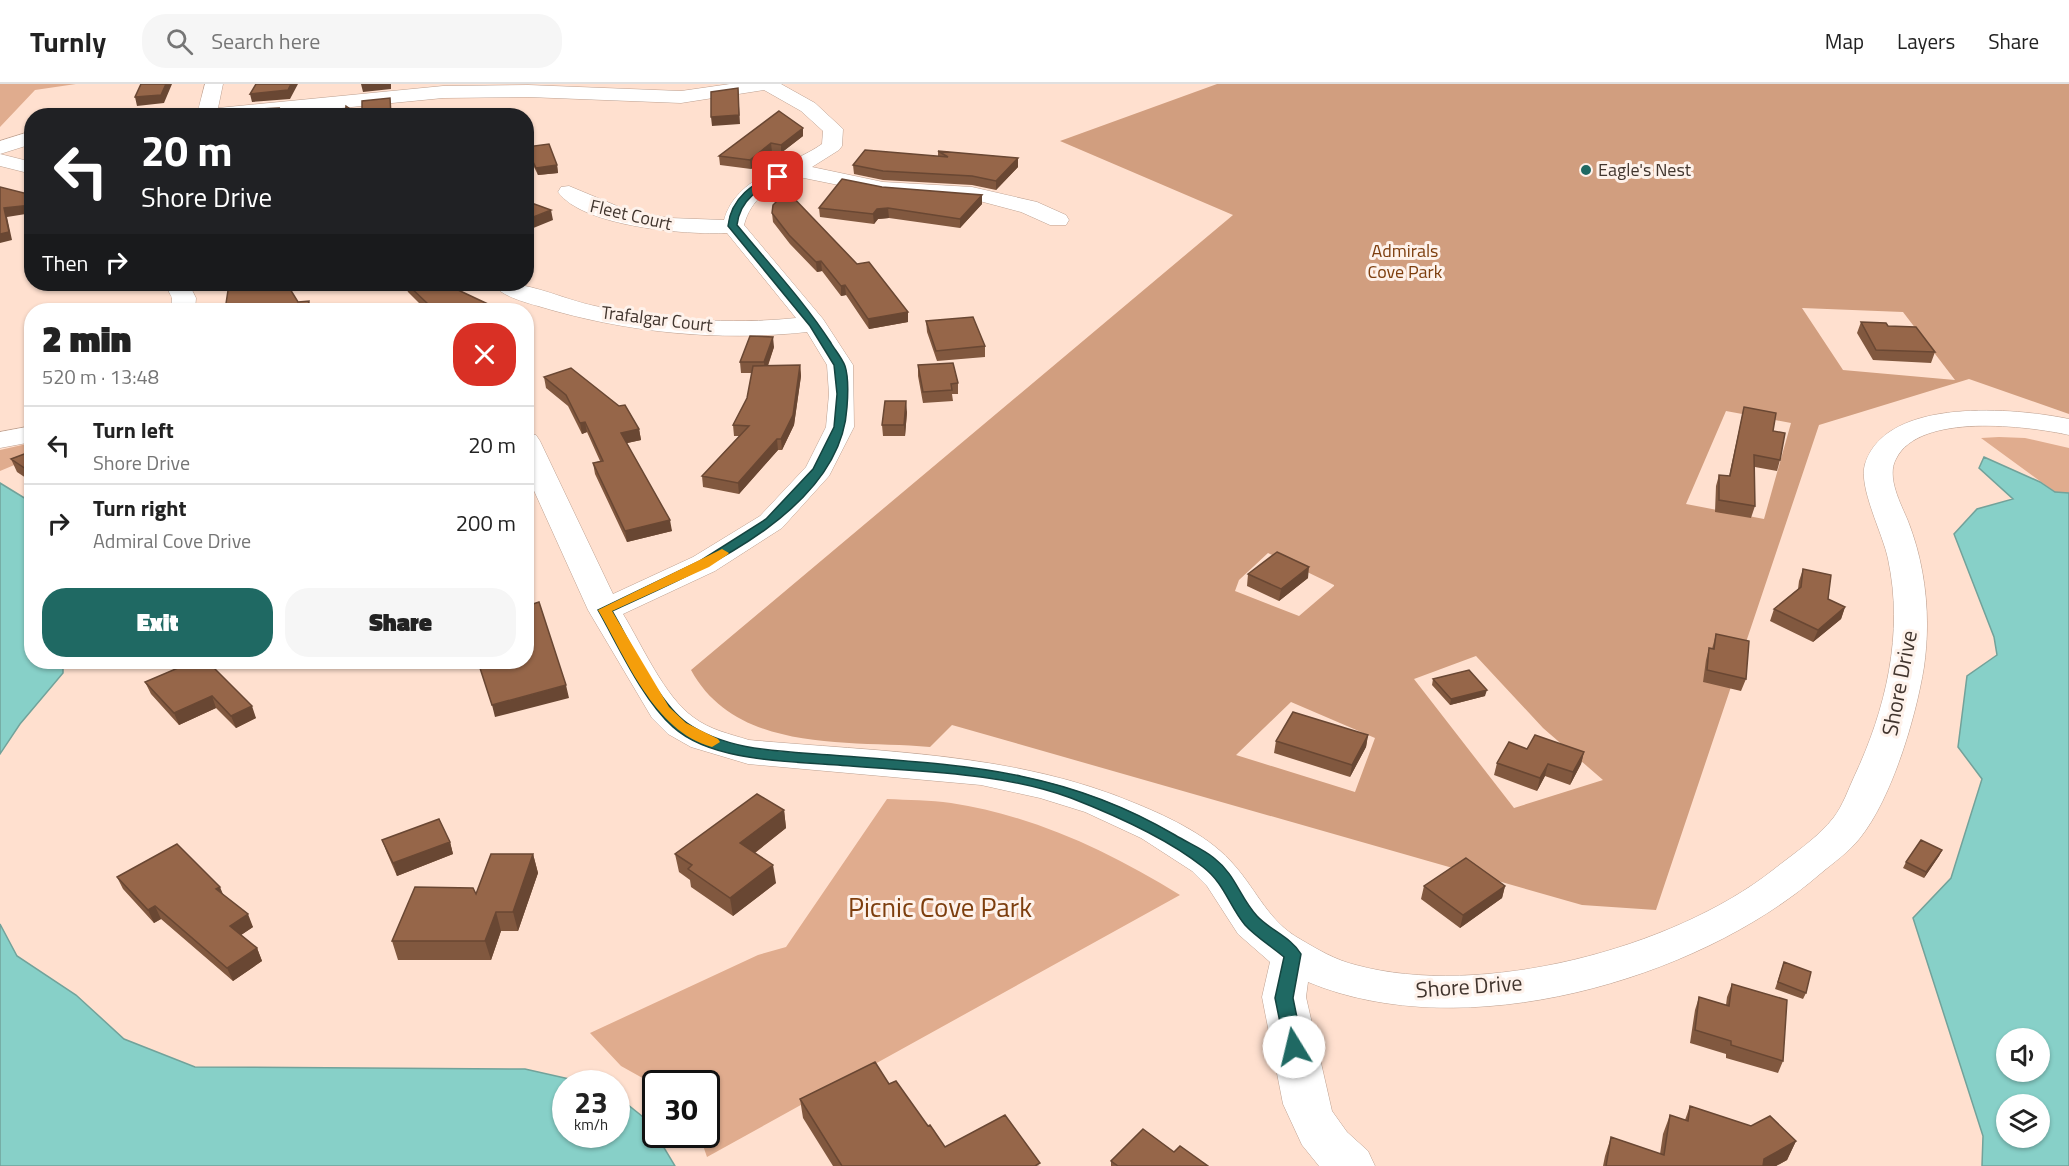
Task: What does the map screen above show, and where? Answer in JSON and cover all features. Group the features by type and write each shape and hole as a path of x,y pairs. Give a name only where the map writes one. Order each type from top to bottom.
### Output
{"street":[{"path":"204,108 214,84"},
{"path":"264,108 443,88 528,91 645,90 681,98 767,84 808,107 833,129 832,146 818,158 762,183 744,197 734,212 733,226 814,324 840,365 842,394 840,427 819,470 771,522 704,564 604,610"},
{"path":"0,148 24,140"},
{"path":"0,160 24,166"},
{"path":"795,170 883,188 972,193 1029,207 1058,220"},
{"name":"Fleet Court","path":"569,192 584,204 660,225 704,229 733,226"},
{"name":"Trafalgar Court","path":"517,291 563,306 618,316 741,328 790,328 814,324"},
{"name":"Shore Drive","path":"534,458 604,610 664,710 681,726 704,739 747,752 981,772 1019,779 1075,794 1128,815 1209,863 1230,884 1251,920 1293,954 1333,974 1392,989 1444,992 1511,986 1609,966 1653,952 1725,920 1765,897 1809,864 1846,828 1884,753 1899,706 1908,662 1912,616 1907,576 1898,537 1877,474 1881,457 1896,440 1905,434 1942,422 1999,418 2069,427"},
{"path":"0,440 24,436"},
{"path":"1293,954 1284,998 1306,1104 1311,1118 1325,1140 1351,1166"}],"green space":[{"path":"0,84 76,84 35,90 0,127"},
{"name":"Admirals Cove Park","path":"1217,84 2069,84 2069,414 1969,379 1819,425 1656,910 1582,905 952,725 930,747 830,742 797,737 765,729 736,716 711,697 691,670 1233,215 1060,141","holes":["1802,308 1903,312 1955,380 1843,370","1726,411 1791,423 1764,519 1686,504","1268,553 1334,586 1299,616 1235,591 1239,580","1476,656 1543,728 1603,780 1514,808 1414,679","1291,702 1375,738 1355,792 1236,755"]},
{"path":"1981,438 2025,438 2069,448 2069,493 2055,492"},
{"path":"24,445 24,461 0,471 0,450"},
{"name":"Picnic Cove Park","path":"887,799 951,803 982,809 1041,826 1098,850 1180,895 707,1157 704,1148 720,1148 720,1070 642,1070 642,1078 621,1066 590,1033 758,955 786,947"}],"water":[{"path":"1984,457 2040,482 2055,492 2069,493 2069,1166 1982,1166 1983,1136 1913,918 1951,878 1982,779 1958,747 1967,676 1997,655 1994,637 1954,534 1977,509 2013,499 1979,468"},
{"path":"0,483 24,498 24,669 63,669 63,673 20,724 0,754"},
{"path":"0,924 17,956 76,995 124,1039 195,1067 525,1069 552,1075 552,1148 630,1148 630,1106 642,1116 642,1148 664,1148 675,1166 0,1166"}],"building":[{"path":"141,84 166,84 161,95 135,97"},
{"path":"256,84 291,84 288,90 250,94"},
{"path":"738,88 739,115 711,117 711,92"},
{"path":"390,98 391,108 362,108 362,101"},
{"path":"779,111 803,128 781,145 771,143 750,160 719,156"},
{"path":"549,144 557,165 536,168 534,146"},
{"path":"865,150 948,157 938,151 1018,158 996,181 972,176 883,171 853,165"},
{"path":"842,179 882,187 982,195 960,219 888,208 877,209 873,214 819,208"},
{"path":"0,187 24,193 24,206 4,208 9,232 0,234"},
{"path":"787,191 857,264 869,262 908,312 868,319 845,285 841,286 821,261 816,262 789,235 772,213 773,205"},
{"path":"534,204 551,210 534,217"},
{"path":"228,291 291,291 298,302 309,301 309,303 226,303"},
{"path":"414,291 460,291 486,303 427,303"},
{"path":"973,317 985,346 936,351 926,321"},
{"path":"1861,322 1916,327 1935,352 1876,350"},
{"path":"750,336 773,337 764,362 740,362"},
{"path":"953,363 958,383 951,384 952,390 923,392 918,365"},
{"path":"800,365 793,415 781,439 777,439 738,483 702,476 749,426 733,425 747,398 753,366"},
{"path":"571,368 619,406 625,405 639,429 621,433 670,520 625,531 593,463 603,461 585,422 580,423 566,395 544,377"},
{"path":"885,401 906,401 904,425 882,425"},
{"path":"1744,407 1776,413 1773,431 1785,433 1780,460 1754,455 1755,506 1719,500 1719,475 1730,476"},
{"path":"24,454 24,468 11,459"},
{"path":"1277,552 1309,567 1281,589 1248,574"},
{"path":"1803,569 1831,575 1828,599 1845,607 1818,630 1774,609 1801,587"},
{"path":"539,602 566,685 492,705 480,669 534,669 534,604"},
{"path":"1716,634 1749,641 1746,679 1707,670 1709,648 1714,649"},
{"path":"176,669 215,669 252,706 231,716 212,696 174,713 145,682"},
{"path":"1469,670 1487,690 1451,699 1433,679"},
{"path":"1293,712 1368,735 1352,765 1276,741"},
{"path":"1535,735 1584,752 1573,772 1548,764 1540,778 1497,763 1509,742 1527,749"},
{"path":"757,794 784,810 740,843 773,865 730,898 688,869 692,865 675,854"},
{"path":"439,819 450,842 393,863 382,840"},
{"path":"1921,840 1942,850 1926,872 1906,862"},
{"path":"177,844 220,887 216,889 248,914 230,926 257,948 227,968 155,906 148,910 117,877"},
{"path":"491,854 533,854 513,912 496,912 485,941 392,941 415,887 473,888 476,894"},
{"path":"1466,858 1505,886 1463,915 1424,886"},
{"path":"1784,962 1811,972 1806,993 1778,982"},
{"path":"1732,984 1787,1000 1783,1061 1731,1045 1731,1041 1695,1030 1699,997 1729,1006"},
{"path":"875,1062 889,1084 896,1081 945,1147 1005,1115 1040,1163 1035,1166 842,1166 800,1099"},
{"path":"1690,1106 1751,1126 1770,1116 1796,1141 1764,1159 1763,1166 1606,1166 1611,1137 1664,1155 1670,1115 1688,1121"},
{"path":"1143,1129 1174,1152 1180,1146 1208,1166 1118,1166 1111,1161"}],"slow traffic":[{"path":"712,742 681,726 664,710 604,610 704,564 722,553"}],"place":[{"name":"Eagle's Nest","path":"1586,170"}],"route":[{"path":"778,177 762,183 744,197 734,212 733,226 814,324 840,365 842,394 840,427 819,470 771,522 704,564 604,610 664,710 681,726 704,739 747,752 961,770 1019,779 1056,788 1105,805 1128,815 1196,854 1209,863 1230,884 1244,910 1261,931 1293,954 1284,998 1294,1047"}]}
